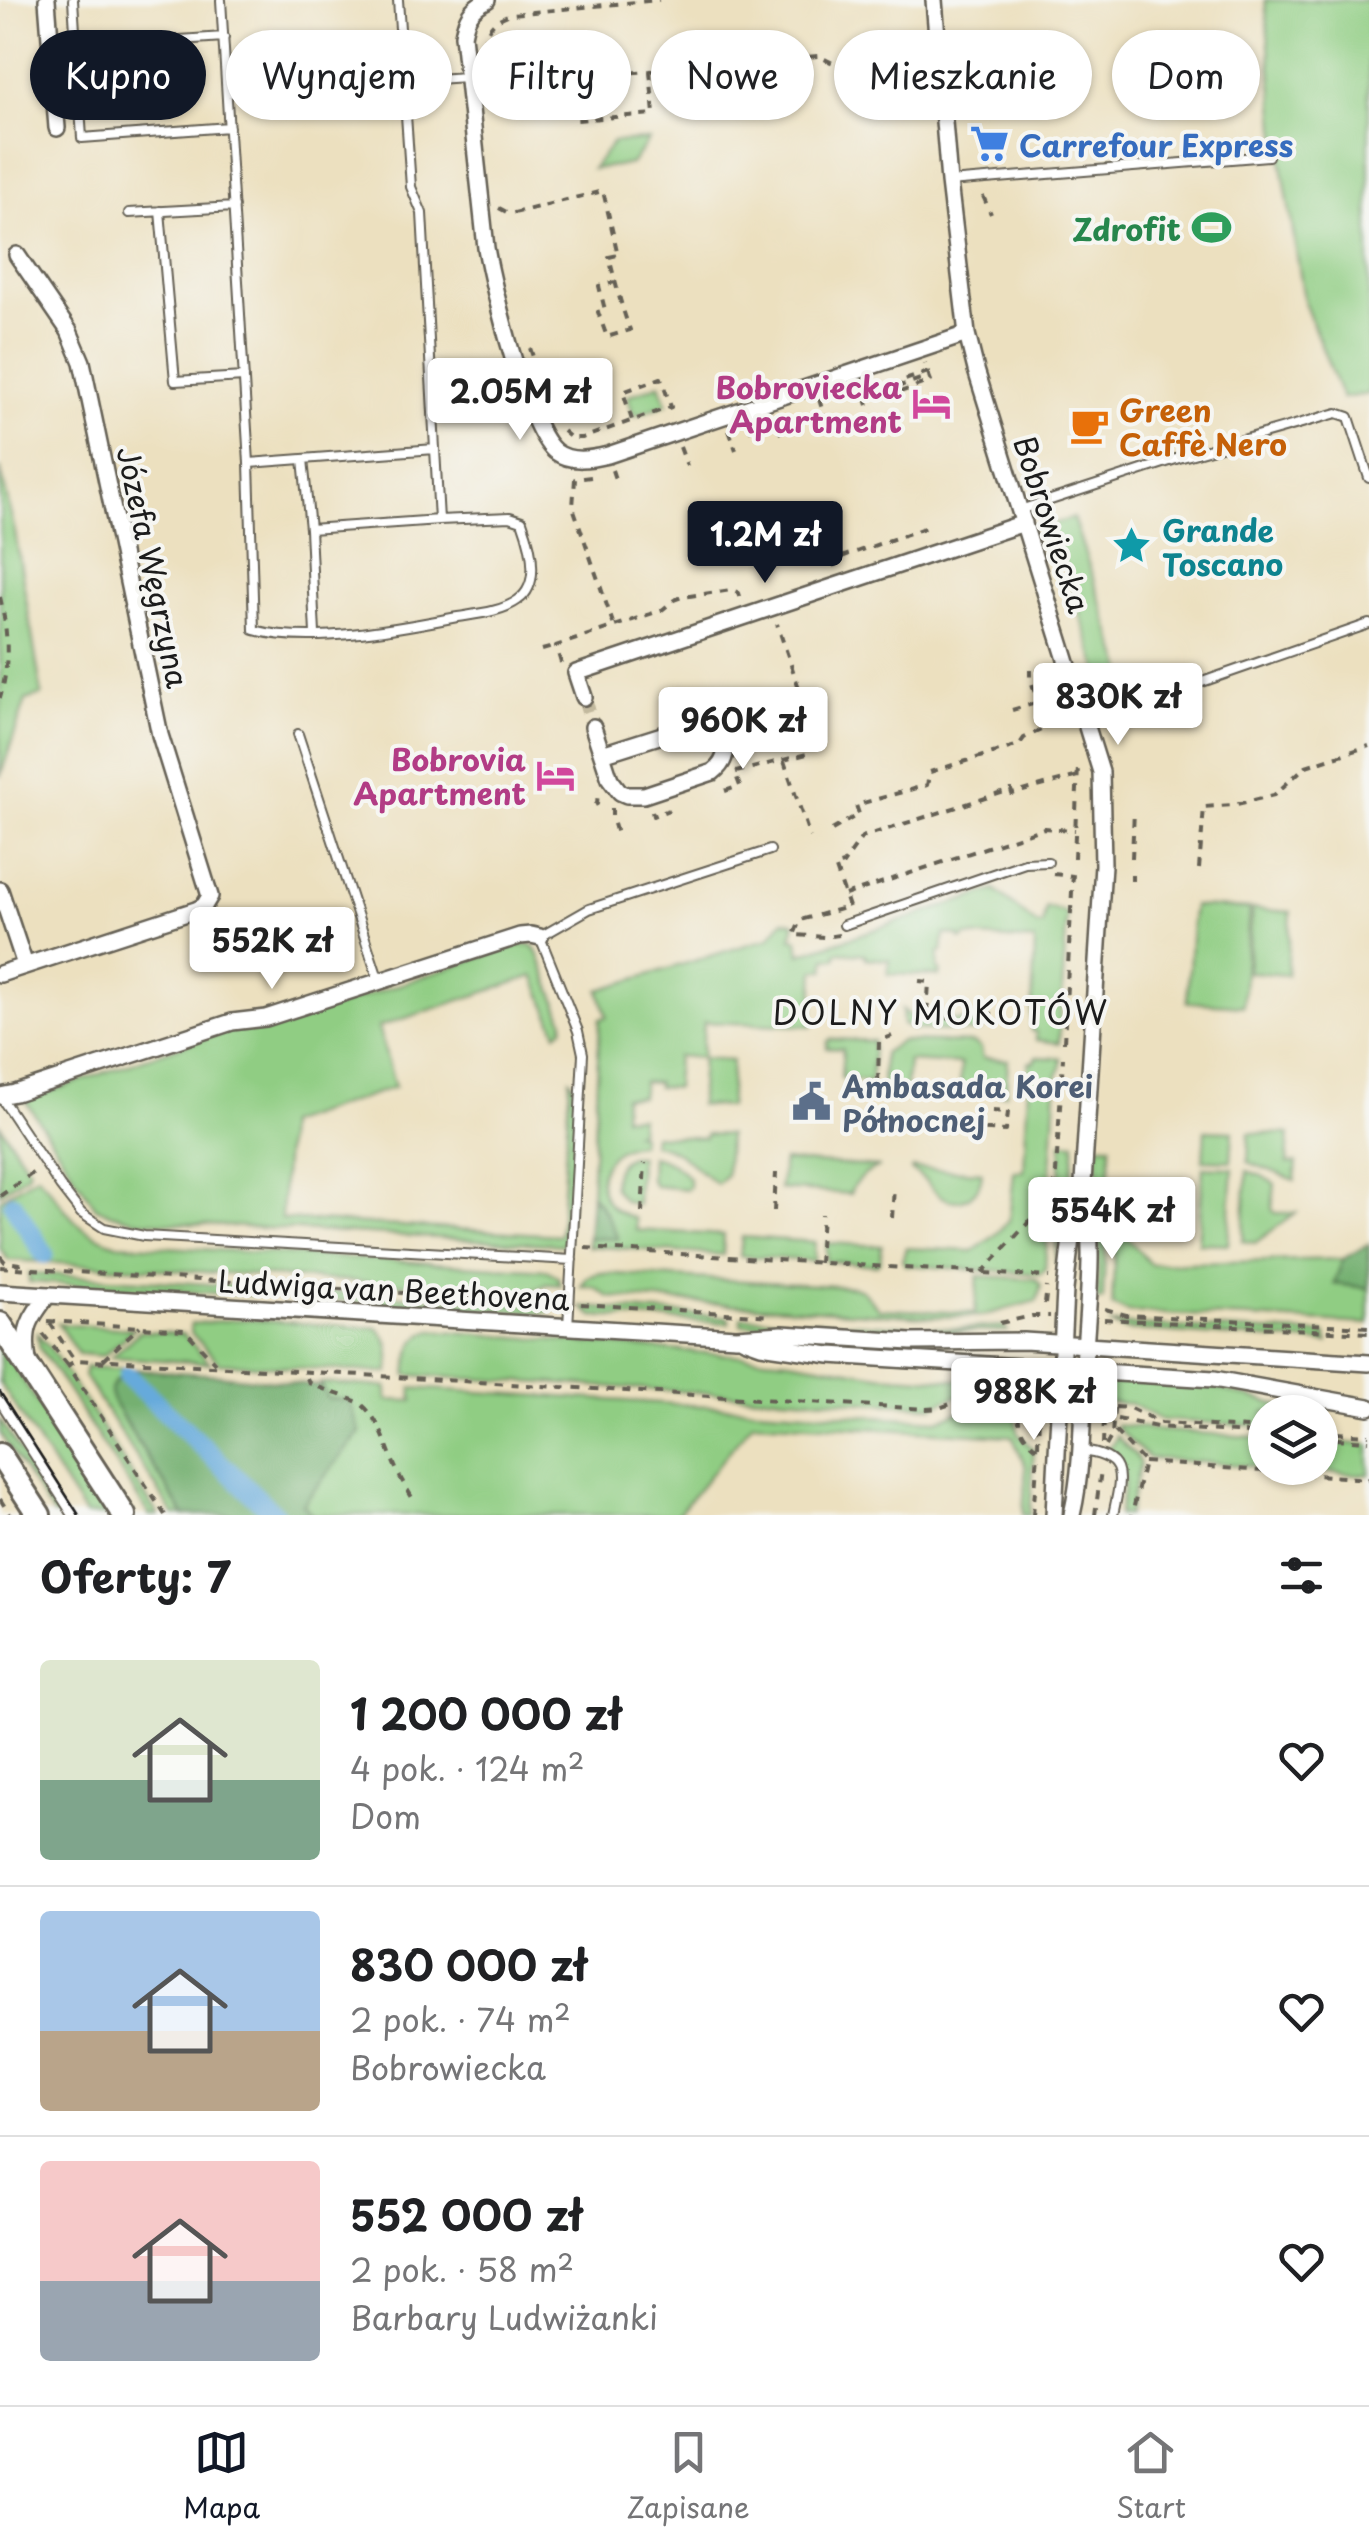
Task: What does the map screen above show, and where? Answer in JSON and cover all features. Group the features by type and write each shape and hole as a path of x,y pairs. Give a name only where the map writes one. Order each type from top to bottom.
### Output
{"main road":[{"path":"0,1324 124,1515"},
{"path":"0,1455 39,1515"}],"street":[{"path":"47,0 57,128"},
{"path":"487,0 466,19 463,35 486,248 496,301 541,436 559,454 576,459 608,456 967,334"},
{"name":"Bobrowiecka","path":"934,0 967,334 1103,784 1103,865 1084,1183 1090,1230 1086,1344 1072,1515"},
{"name":"Józefa Węgrzyna","path":"17,255 69,332 82,362 160,734 208,886 208,902 196,910 25,965"},
{"path":"584,697 576,673 1022,517"},
{"path":"594,727 602,754 613,785 620,792 637,796 712,772 724,756 720,734 700,723 602,754"},
{"path":"0,890 25,965 0,974"},
{"path":"0,1096 232,1022 266,1018 520,936 531,934 540,938"},
{"name":"Bobrowiecka","path":"1054,1515 1062,1343 1073,1222 1084,1183"},
{"name":"Ludwiga van Beethovena","path":"0,1292 736,1336 1062,1343 1369,1362"},
{"path":"30,1370 27,1327 48,1295"},
{"name":"Ludwiga van Beethovena","path":"736,1336 761,1345 830,1355 1214,1379 1369,1407"}],"lane":[{"path":"73,0 75,30"},
{"path":"222,0 226,75"},
{"path":"398,0 400,30"},
{"path":"206,38 224,37"},
{"path":"452,77 466,76"},
{"path":"81,120 82,138 229,127"},
{"path":"229,120 249,463 254,630 315,634 394,629 499,610 520,600 532,578 530,547 522,521 510,517 310,528"},
{"path":"406,120 411,187 422,212 439,520"},
{"path":"949,182 1268,156"},
{"path":"129,213 234,207"},
{"path":"160,211 175,381 244,377"},
{"path":"1022,517 1179,458 1328,414 1349,418 1369,478"},
{"path":"249,463 435,449"},
{"path":"303,459 315,634"},
{"path":"1087,722 1369,624"},
{"path":"298,734 380,980"},
{"path":"568,1327 584,1054 540,938 589,909 770,850"},
{"path":"849,923 1025,863 1048,862"},
{"path":"0,1096 82,1213 116,1232 572,1260"},
{"path":"0,1401 73,1515"},
{"path":"1080,1451 1103,1450 1118,1469 1120,1482 1113,1515"}],"path":[{"path":"488,30 501,16 511,14 659,0"},
{"path":"650,71 654,114 576,120 573,77 818,56 834,64"},
{"path":"499,208 510,214 603,191 618,255 609,257 630,330 608,337 598,312 605,310 598,286 615,282"},
{"path":"983,196 990,214"},
{"path":"529,345 555,419"},
{"path":"900,392 930,381 929,376 900,386 899,382 928,372 925,364 936,360"},
{"path":"561,429 576,439 632,420 672,406 661,378 623,392 632,420"},
{"path":"861,385 868,404"},
{"path":"826,419 819,400 833,395"},
{"path":"736,450 729,430 774,415 781,434"},
{"path":"749,423 754,438"},
{"path":"680,447 686,466"},
{"path":"612,470 617,485"},
{"path":"594,476 575,479 574,507 614,626"},
{"path":"838,576 832,560 930,526"},
{"path":"542,650 662,610 682,597 736,590 744,606"},
{"path":"0,597 7,655 0,698"},
{"path":"556,646 566,677"},
{"path":"832,830 859,814 856,805 926,785 930,772 1019,744 1041,730 1030,670"},
{"path":"1012,710 1061,696"},
{"path":"1199,869 1204,806 1233,805 1274,795 1306,766 1369,746"},
{"path":"784,760 810,837"},
{"path":"1074,858 1078,766"},
{"path":"849,923 835,866 843,864 862,836 1011,790 1012,794 1078,776"},
{"path":"614,798 612,817 617,834"},
{"path":"1132,858 1134,810"},
{"path":"844,895 1044,828 1075,830"},
{"path":"1064,1042 1073,873"},
{"path":"919,980 928,982 927,1016 979,1019 979,1013 993,1014"},
{"path":"942,1018 943,1007"},
{"path":"878,1082 879,1041 892,1036"},
{"path":"1051,1252 1064,1058"},
{"path":"976,1110 1008,1112 1006,1132 974,1130 976,1110"},
{"path":"642,1212 645,1163"},
{"path":"0,1196 46,1164"},
{"path":"774,1211 776,1173"},
{"path":"982,1273 1027,1224 1055,1183"},
{"path":"892,1218 894,1187"},
{"path":"819,1263 822,1214"},
{"path":"573,1248 1049,1278"},
{"path":"0,1256 5,1262 20,1266"},
{"path":"0,1267 560,1303"},
{"path":"1044,1304 1050,1269"},
{"path":"579,1304 775,1316"},
{"path":"1096,1306 1126,1315 1369,1330"},
{"path":"44,1314 74,1361"},
{"path":"993,1325 1032,1316 1054,1316"},
{"path":"1102,1318 1369,1330"},
{"path":"48,1320 185,1330 215,1363"},
{"path":"37,1325 68,1365 165,1515"},
{"path":"101,1362 140,1326"},
{"path":"68,1365 74,1361 112,1360 926,1409 967,1398 1052,1403"},
{"path":"307,1378 310,1384 359,1402 368,1412 414,1501"},
{"path":"1021,1382 1018,1424 1045,1460"},
{"path":"1092,1406 1130,1408 1161,1423 1248,1431"},
{"path":"1022,1408 1052,1415"},
{"path":"1038,1446 1040,1412"},
{"path":"1117,1419 1157,1427 1248,1431"},
{"path":"1095,1515 1106,1423"},
{"path":"1116,1431 1144,1462 1369,1480"},
{"path":"1338,1436 1369,1438"},
{"path":"1034,1515 1038,1453"},
{"path":"1132,1515 1144,1462"},
{"path":"0,1499 10,1515"}],"green space":[{"path":"1265,0 1369,0 1369,394 1342,398 1305,305 1276,128"},
{"path":"649,140 631,164 592,169 613,142"},
{"path":"660,384 667,404 634,416 627,396"},
{"path":"0,467 42,695 26,700 0,777"},
{"path":"1073,518 1128,683 1105,690 1051,525"},
{"path":"995,890 1037,925 1042,925 1046,907 1067,913 1059,1043 1036,1040 1036,1032 1031,1031 1035,941 965,936 960,939 944,934 939,952 940,976 888,974 889,960 837,952 836,958 826,958 825,970 815,970 812,1026 704,1022 702,1058 677,1056 675,1088 643,1082 641,1097 624,1097 623,1116 640,1117 639,1132 635,1133 641,1135 640,1144 628,1146 609,1158 601,1187 613,1208 635,1219 636,1230 724,1235 723,1255 588,1246 588,1238 617,1239 600,1204 591,1195 600,1019 607,1016 599,990 769,938 784,920 795,923 791,938 798,939 800,954"},
{"path":"1193,906 1249,909 1243,1006 1187,1002"},
{"path":"1252,909 1291,912 1287,975 1248,972"},
{"path":"517,945 533,945 538,953 564,1021 563,1028 557,1033 534,976 378,1027 395,1087 286,1124 281,1219 560,1235 570,1079 577,1096 567,1236 563,1245 138,1221 112,1214 96,1208 25,1100 230,1029 258,1029 288,1022"},
{"path":"902,1009 914,1019 983,1022 987,1017 984,1027 976,1032 912,1029 903,1025"},
{"path":"831,1039 873,1041 871,1082 841,1078 843,1049 827,1048"},
{"path":"901,1041 974,1043 981,1048 983,1058 1008,1060 1006,1094 960,1091 961,1064 908,1061 905,1100 882,1099 883,1053"},
{"path":"1036,1057 1061,1058 1045,1270 1040,1274 905,1265 902,1260 906,1248 973,1251 1009,1221 1014,1171 1024,1171 1029,1062 1035,1062"},
{"path":"702,1058 732,1060 729,1107 699,1105"},
{"path":"0,1125 29,1169 0,1193"},
{"path":"1205,1130 1233,1131 1231,1161 1203,1160"},
{"path":"1249,1133 1289,1134 1287,1163 1297,1163 1295,1180 1248,1162"},
{"path":"706,1134 728,1135 726,1175 717,1184 679,1154 652,1144 653,1135 705,1138"},
{"path":"1062,1142 1075,1143 1055,1263"},
{"path":"1098,1145 1111,1145 1103,1299 1097,1301 1098,1262"},
{"path":"630,1156 639,1156 637,1205 624,1201 614,1188 616,1169"},
{"path":"651,1156 681,1170 689,1178 689,1187 655,1186 650,1179"},
{"path":"784,1161 880,1167 862,1177 850,1194 779,1189"},
{"path":"1203,1167 1233,1168 1228,1244 1198,1243"},
{"path":"912,1168 982,1172 974,1192 957,1201 938,1194"},
{"path":"1247,1171 1275,1184 1275,1213 1296,1213 1255,1243 1243,1241"},
{"path":"37,1175 78,1224 118,1244 547,1270 558,1277 561,1285 547,1284 530,1292 8,1260 0,1248 0,1199"},
{"path":"591,1195 607,1215 618,1239 588,1238"},
{"path":"1116,1225 1150,1264 1343,1259 1335,1284 1369,1288 1369,1324 1127,1312 1112,1305"},
{"path":"742,1237 815,1242 814,1261 740,1256"},
{"path":"827,1243 882,1246 880,1261 877,1265 826,1261"},
{"path":"1369,1244 1369,1288 1334,1284 1343,1259"},
{"path":"29,1273 558,1306 547,1313 29,1282"},
{"path":"599,1273 854,1287 862,1290 879,1309 975,1313 978,1276 1036,1279 1041,1286 1037,1301 981,1316 930,1317 609,1297 594,1287 581,1286 587,1277"},
{"path":"582,1307 729,1317 729,1323 593,1316"},
{"path":"741,1317 959,1329 1004,1326 1007,1331 893,1333 741,1324"},
{"path":"240,1319 377,1328 389,1348 389,1373 219,1363 191,1333 191,1324"},
{"path":"58,1324 134,1329 103,1356 78,1354"},
{"path":"1109,1324 1325,1334 1328,1343 1125,1330"},
{"path":"432,1330 790,1360 879,1375 1003,1383 1003,1395 966,1392 933,1406 407,1375 415,1342"},
{"path":"140,1331 183,1334 210,1363 111,1357"},
{"path":"37,1333 158,1515 149,1515 40,1348"},
{"path":"0,1345 111,1515 85,1515 0,1383"},
{"path":"86,1367 130,1369 110,1392 125,1423 184,1515 174,1515 84,1376"},
{"path":"130,1369 321,1386 328,1398 349,1400 360,1432 303,1504 313,1515 184,1515 113,1402 110,1392 114,1383"},
{"path":"1123,1381 1208,1386 1248,1397 1248,1425 1161,1420 1131,1404 1094,1401 1105,1386"},
{"path":"320,1383 387,1387 387,1400 413,1401 412,1388 937,1420 965,1410 1015,1411 1018,1434 1034,1450 1030,1515 1023,1515 1026,1467 1012,1436 753,1422 677,1515 313,1515 302,1505 360,1432 328,1398"},
{"path":"0,1420 61,1515 53,1515 0,1433"},
{"path":"1116,1427 1248,1437 1248,1466 1148,1458"},
{"path":"1116,1436 1140,1464 1128,1515 1118,1515 1123,1471 1106,1450"},
{"path":"1338,1442 1369,1445 1369,1475 1338,1473"}],"waterway":[{"path":"13,1204 44,1254"},
{"path":"128,1376 275,1515"}],"tunnel":[{"path":"584,697 593,727"}],"tram line":[{"path":"0,1392 79,1515"}],"place":[{"name":"Carrefour Express","path":"989,144"},
{"name":"Zdrofit","path":"1211,228"},
{"name":"Bobroviecka Apartment","path":"932,403"},
{"name":"Green Caffè Nero","path":"1089,426"},
{"name":"Grande Toscano","path":"1132,546"},
{"name":"Bobrovia Apartment","path":"556,775"},
{"name":"Ambasada Korei Północnej","path":"812,1102"}],"district":[{"name":"DOLNY MOKOTÓW","path":"941,1012"}]}
